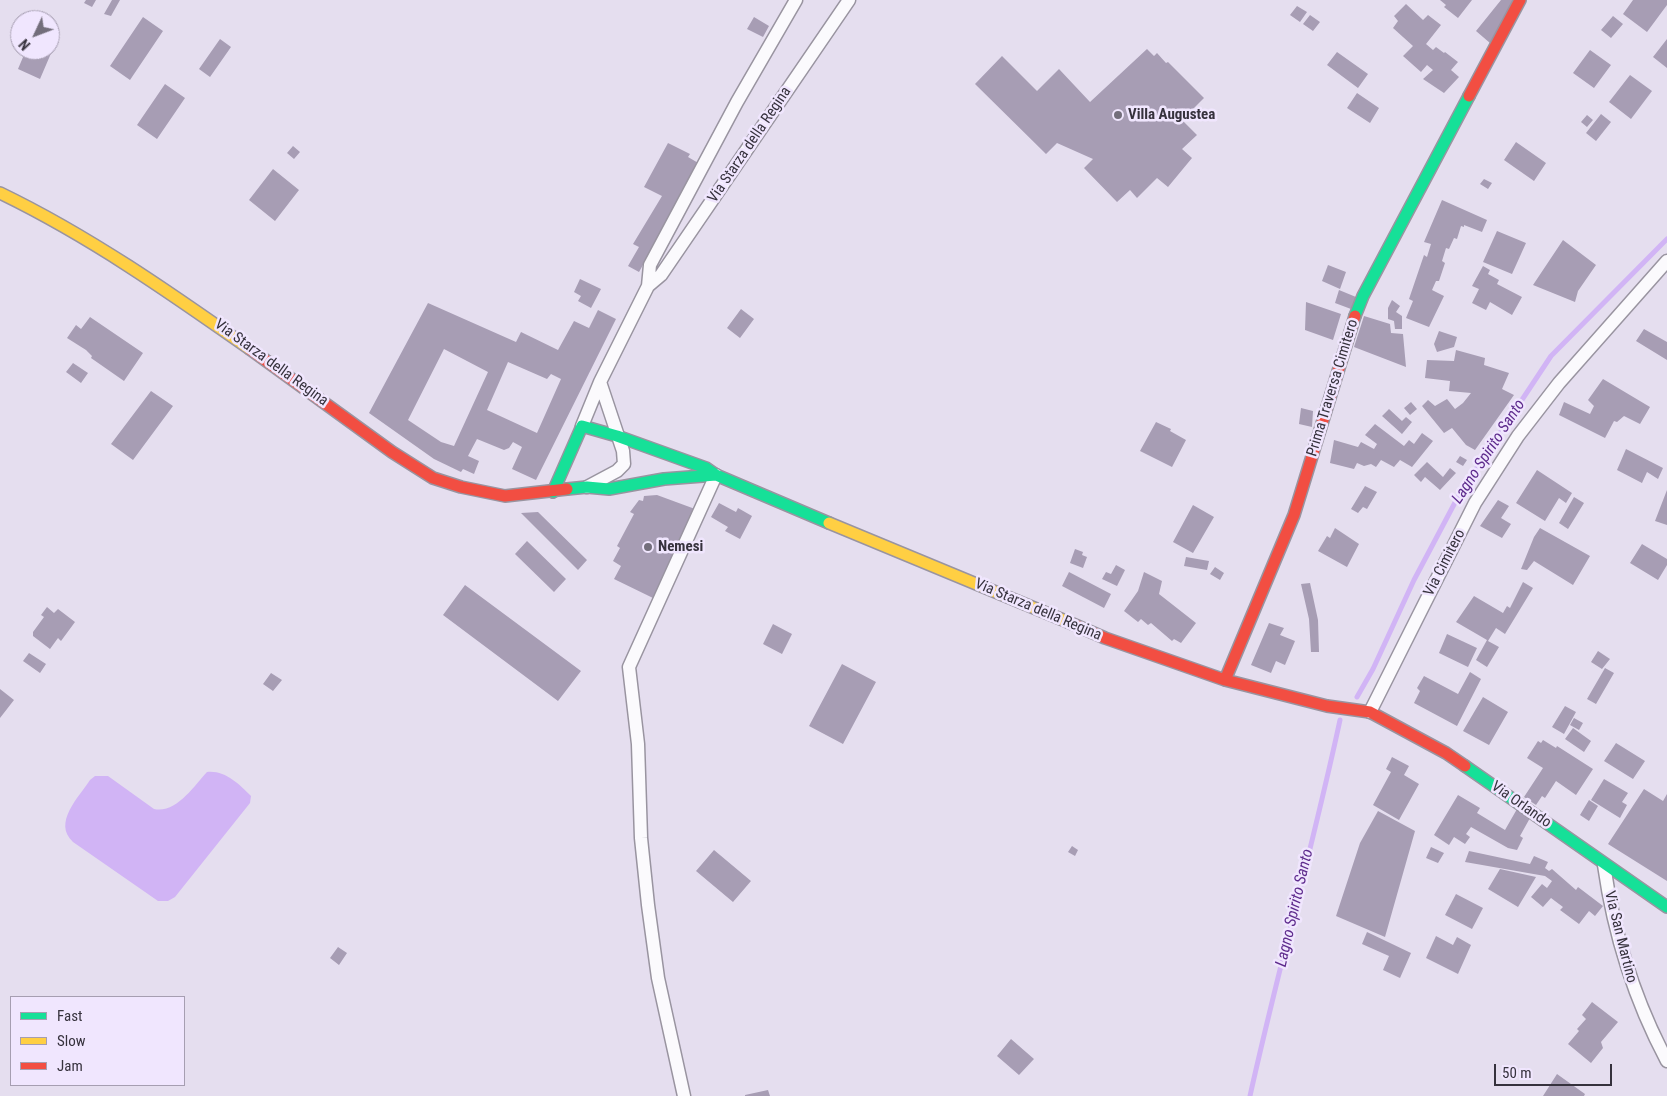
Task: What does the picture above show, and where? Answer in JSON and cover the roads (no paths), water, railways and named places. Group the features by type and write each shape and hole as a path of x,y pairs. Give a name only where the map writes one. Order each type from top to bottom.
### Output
{"street":[{"name":"Via Starza della Regina","path":"648,286 647,276 650,265 737,102 796,0"},
{"name":"Via Starza della Regina","path":"553,492 600,382 648,286 661,275 849,0"},
{"name":"Prima Traversa Cimitero","path":"1225,680 1294,515 1348,332 1363,296 1520,0"},
{"name":"Via Starza della Regina","path":"0,193 48,216 143,274 300,384 392,452 433,478 462,487 505,496 587,487 609,489 664,479 716,476"},
{"name":"Via Cimitero","path":"1370,712 1475,503 1518,436 1559,383 1667,261"},
{"name":"Via Starza della Regina","path":"587,487 617,471 624,464 623,452 600,382"},
{"name":"Via Starza della Regina","path":"582,426 617,436 706,468 716,476 1105,638 1225,680 1327,706 1370,712"},
{"path":"684,1096 658,978 648,905 642,838 638,744 629,666 716,476"},
{"name":"Via Orlando","path":"1370,712 1446,753 1604,865 1667,907"},
{"name":"Via San Martino","path":"1604,865 1618,940 1630,980 1667,1061"}],"waterway":[{"name":"Lagno Spirito Santo","path":"1357,697 1373,669 1414,580 1459,495 1551,356 1667,239"},
{"name":"Lagno Spirito Santo","path":"1250,1096 1340,720"}],"place":[{"name":"Villa Augustea","path":"1118,115"},
{"name":"Nemesi","path":"648,547"}]}
